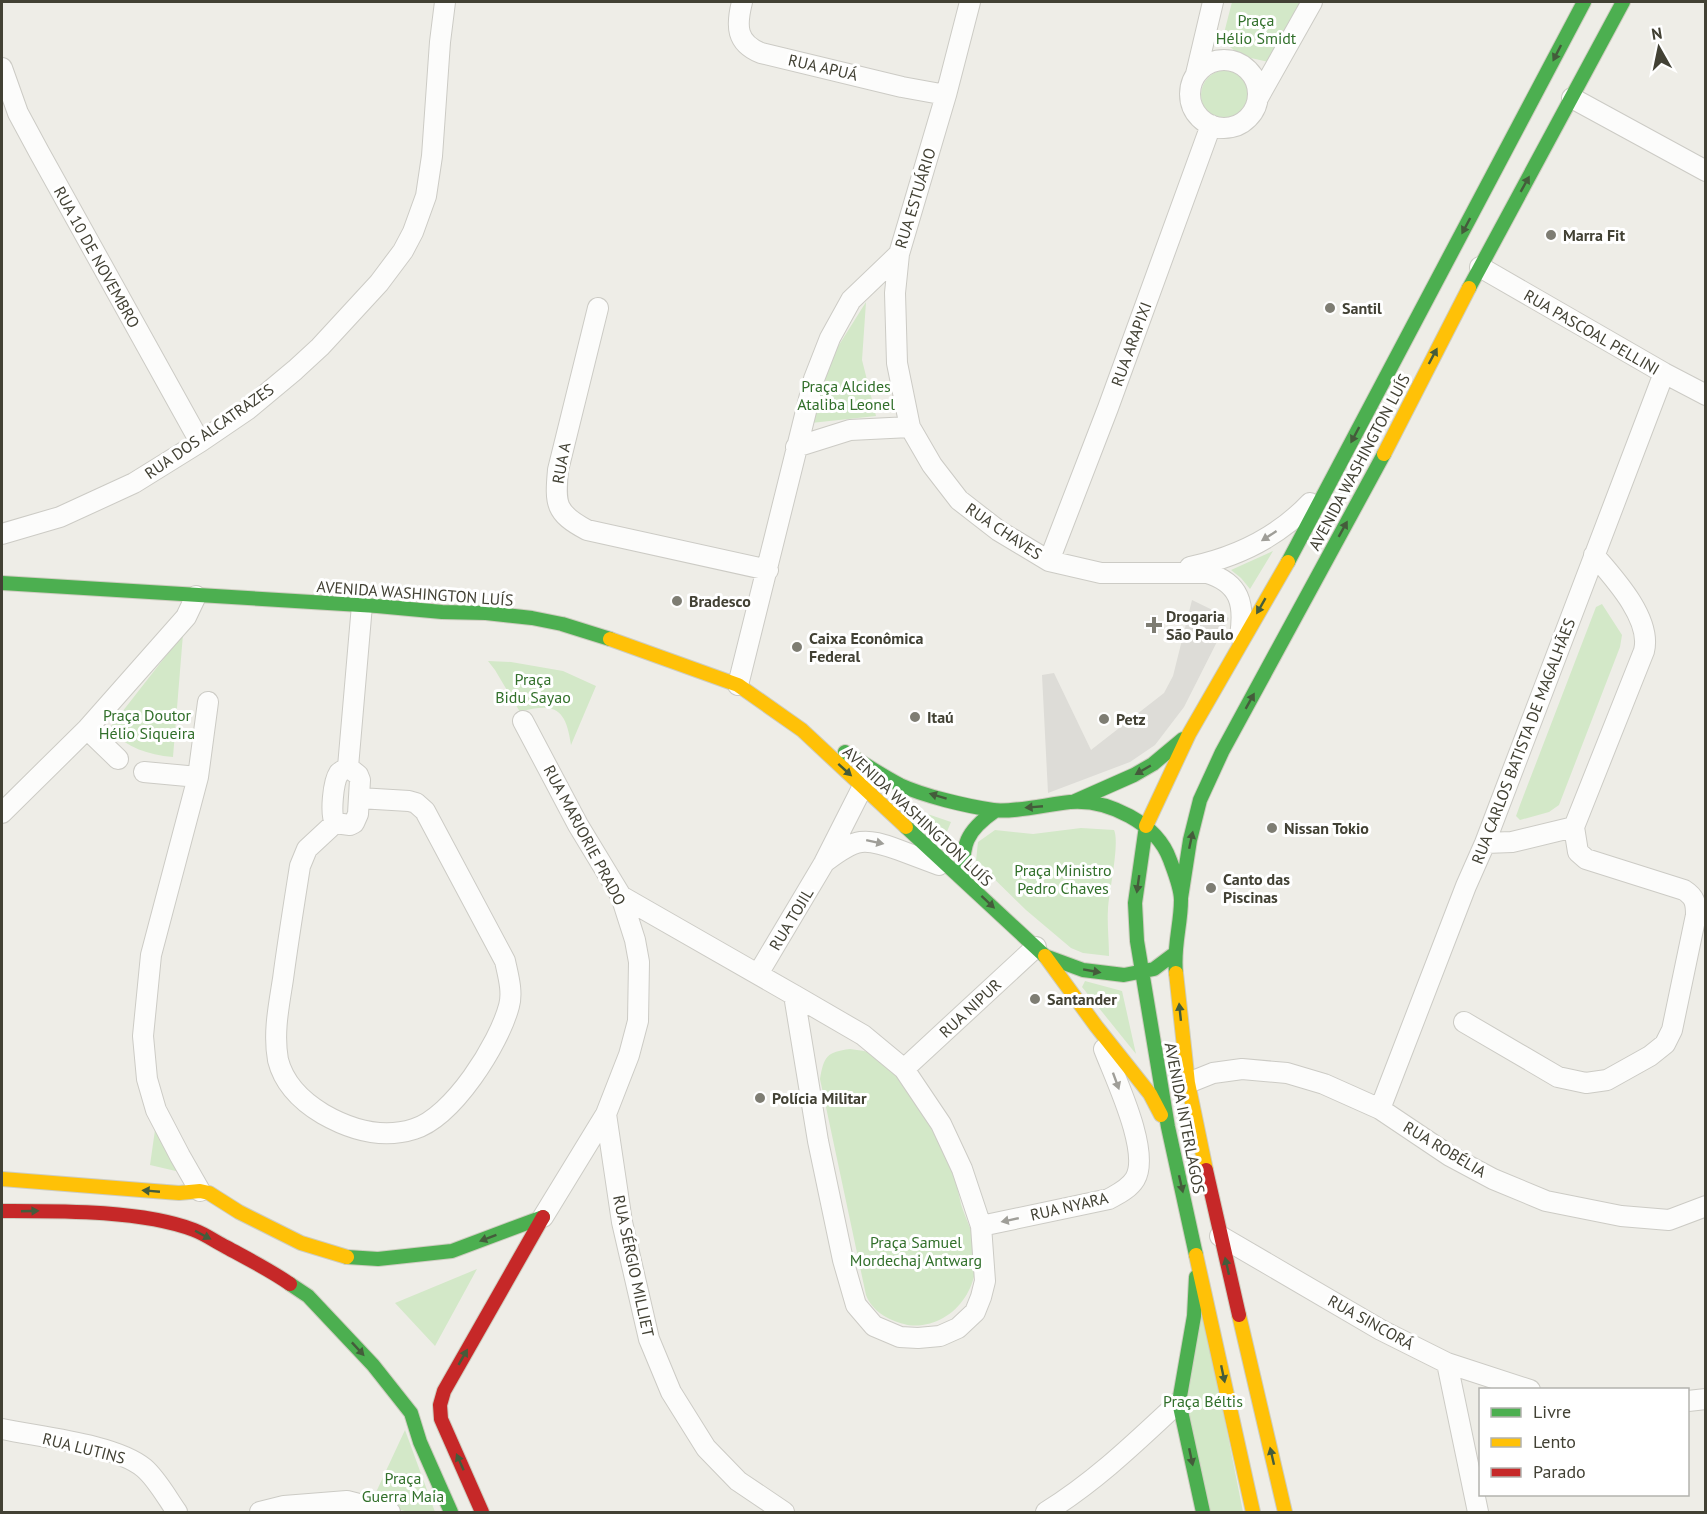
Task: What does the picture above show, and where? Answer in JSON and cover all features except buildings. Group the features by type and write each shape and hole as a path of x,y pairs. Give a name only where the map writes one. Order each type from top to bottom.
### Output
{"main road":[{"name":"AVENIDA WASHINGTON LUÍS","path":"1189,734 1239,643 1291,556 1584,2"},
{"name":"AVENIDA WASHINGTON LUÍS","path":"1174,954 1190,840 1200,800 1222,752 1365,490 1480,267 1623,2"},
{"name":"AVENIDA WASHINGTON LUÍS","path":"2,583 486,613 562,624 629,644 738,686 802,730 901,785 945,799 994,810 1073,802"},
{"name":"AVENIDA WASHINGTON LUÍS","path":"802,730 1040,952 1067,965 1090,972 1142,973"},
{"path":"1073,802 1154,764 1189,734"},
{"name":"AVENIDA INTERLAGOS","path":"1189,734 1146,826 1135,903 1137,940 1168,1127 1253,1512"},
{"path":"1073,802 1107,807 1146,826 1170,859 1181,898"},
{"path":"959,875 963,843 969,831 994,810"},
{"path":"1040,952 1150,1094 1168,1127"},
{"path":"1142,973 1159,966 1174,954"},
{"name":"AVENIDA INTERLAGOS","path":"1174,954 1188,1083 1220,1236 1285,1512"},
{"path":"2,1179 179,1194 200,1191 209,1193 239,1212 301,1243 344,1257 378,1259 452,1251 543,1217"},
{"path":"2,1211 70,1212 147,1218 168,1222 194,1230 274,1273 308,1296 373,1365 411,1413 420,1442 452,1512"},
{"path":"482,1512 438,1410 444,1391 543,1217"},
{"path":"1197,1254 1194,1316 1179,1402 1203,1512"}],"street":[{"name":"RUA DOS ALCATRAZES","path":"2,534 60,517 134,483 200,442 247,410 320,347 379,283 403,251 413,232 426,196 432,156 445,2"},
{"name":"RUA APUÁ","path":"742,2 739,27 742,40 749,48 761,53 902,87 946,95"},
{"name":"RUA ESTUÁRIO","path":"738,686 814,379 851,300 899,254 946,95 970,2"},
{"path":"1196,74 1204,66 1226,59 1246,67 1254,76 1258,87 1256,108 1242,123 1221,128 1202,120 1191,104 1191,84 1196,74 1213,2"},
{"path":"1258,98 1312,2"},
{"name":"RUA 10 DE NOVEMBRO","path":"2,68 18,112 200,442"},
{"path":"1572,98 1706,171"},
{"name":"RUA ARAPIXI","path":"1049,561 1108,408 1211,125"},
{"name":"RUA CHAVES","path":"899,254 895,293 895,340 897,363 910,427 932,465 959,500 999,531 1049,561 1101,573 1207,573 1220,577 1230,584 1240,601 1243,619 1239,643"},
{"name":"RUA PASCOAL PELLINI","path":"1480,267 1706,395"},
{"name":"RUA A","path":"598,308 558,470 556,495 563,515 587,530 768,570"},
{"name":"RUA CARLOS BATISTA DE MAGALHÃES","path":"1380,1109 1485,843 1664,373"},
{"path":"796,447 850,430 910,427"},
{"name":"RUA CHAVES","path":"1167,572 1207,564 1240,553 1271,536 1298,516 1329,484"},
{"path":"1464,1022 1558,1077 1586,1083 1607,1080 1650,1056 1665,1044 1672,1030 1696,915 1696,903 1692,896 1684,890 1586,859 1578,852 1574,827 1646,642 1642,620 1614,578 1594,555"},
{"path":"2,813 87,729 186,617 195,596"},
{"path":"335,823 332,810 336,781 340,773 348,767 362,605"},
{"path":"200,1191 156,1110 147,1079 143,1036 151,955 198,777 208,702"},
{"name":"RUA MARJORIE PRADO","path":"523,721 578,825 621,896 635,940 639,962 638,1021 629,1055 606,1114 543,1217"},
{"path":"87,729 118,759"},
{"path":"335,823 350,825 354,823 358,814 360,780 358,775 348,767"},
{"path":"144,772 198,777"},
{"name":"RUA TOJIL","path":"758,974 824,863 863,786"},
{"path":"335,823 307,849 300,866 276,1028 278,1060 288,1083 306,1104 341,1125 384,1134 415,1129 433,1119 456,1100 472,1078 500,1030 510,1004 510,980 505,961 425,811 408,801 359,798"},
{"path":"1485,843 1512,842 1574,827"},
{"name":"RUA TOJIL","path":"824,863 841,849 865,840 880,842 959,875"},
{"path":"621,896 758,974 863,1035 904,1070 941,1124 962,1169 981,1226 985,1281 975,1311 958,1328 940,1336 900,1337 874,1326 856,1305 843,1260 818,1141 794,995"},
{"name":"RUA NIPUR","path":"904,1070 1040,952"},
{"name":"RUA NYARA","path":"981,1226 1109,1199 1126,1189 1136,1179 1140,1160 1138,1141 1096,1026"},
{"name":"RUA ROBÉLIA","path":"1188,1083 1213,1073 1242,1069 1287,1073 1324,1084 1380,1109 1450,1156 1493,1179 1546,1201 1621,1216 1669,1220 1706,1206"},
{"name":"RUA SÉRGIO MILLIET","path":"606,1114 622,1222 644,1318 649,1339 670,1392 706,1448 738,1481 784,1512"},
{"path":"1669,1220 1706,1220"},
{"name":"RUA SINCORÁ","path":"1220,1236 1381,1330 1447,1363 1527,1388"},
{"path":"1447,1363 1478,1512"},
{"path":"1689,1401 1706,1400"},
{"path":"1046,1512 1077,1493 1111,1466 1179,1402"},
{"name":"RUA LUTINS","path":"2,1429 119,1454 136,1462 147,1470 177,1512"},
{"path":"260,1512 284,1506 346,1501 390,1512"}],"green space":[{"name":"Praça Hélio Smidt","path":"1232,2 1305,2 1273,63 1242,56 1222,41"},
{"path":"1226,70 1244,77 1251,95 1244,113 1226,120 1208,113 1201,95 1208,77"},
{"name":"Praça Alcides Ataliba Leonel","path":"866,302 862,360 876,416 811,423 832,356"},
{"path":"1273,551 1250,589 1231,570"},
{"path":"1602,604 1622,635 1620,647 1559,805 1549,812 1520,820 1516,816 1520,805 1596,607"},
{"name":"Praça Doutor Hélio Siqueira","path":"183,634 173,757 146,752 123,741 108,730"},
{"name":"Praça Bidu Sayao","path":"488,661 511,662 563,671 596,686 571,745 562,716 557,711 542,708 520,712"},
{"path":"907,807 951,822 943,841"},
{"name":"Praça Ministro Pedro Chaves","path":"1081,828 1114,830 1116,836 1108,909 1109,956 1083,953 1071,948 1026,910 976,861 978,842 995,830 1033,834"},
{"path":"1085,981 1122,991 1136,1054 1082,987"},
{"name":"Praça Samuel Mordechaj Antwarg","path":"850,1049 864,1051 876,1057 890,1069 903,1083 927,1118 951,1165 961,1204 974,1238 976,1265 966,1296 952,1312 929,1324 909,1325 892,1320 876,1310 866,1295 820,1079 828,1056"},
{"path":"155,1130 180,1172 150,1165"},
{"path":"477,1269 435,1346 395,1303"},
{"name":"Praça Béltis","path":"1200,1295 1243,1512 1210,1512 1185,1402"},
{"name":"Praça Guerra Maia","path":"405,1430 435,1512 409,1512 371,1503"}],"shaded area":[{"path":"1192,600 1229,618 1184,707 1155,745 1130,762 1048,793 1042,675 1054,673 1091,750 1164,693 1173,676"}],"traffic: fast":[{"path":"1288,562 1584,2"},
{"path":"1469,288 1623,2"},
{"path":"1181,898 1190,840 1200,800 1222,752 1384,454"},
{"path":"2,583 486,613 562,624 610,639"},
{"path":"1073,802 1134,775 1153,764 1183,739"},
{"path":"845,752 900,785 958,803 1001,811 1085,802 1115,809 1143,825 1164,847 1180,890 1181,909 1176,973"},
{"path":"964,880 963,868 967,840 978,825 995,811"},
{"path":"1146,826 1135,903 1137,941 1168,1127 1196,1255"},
{"path":"906,827 1045,956 1083,970 1124,975 1154,969 1174,954"},
{"path":"347,1257 378,1259 452,1251 543,1217"},
{"path":"1196,1277 1194,1316 1179,1402 1203,1512"},
{"path":"290,1284 308,1296 373,1365 411,1413 420,1442 451,1512"}],"traffic: slow":[{"path":"1384,454 1469,288"},
{"path":"1146,826 1189,734 1288,562"},
{"path":"610,639 738,685 802,730 906,827"},
{"path":"1045,956 1150,1094 1161,1115"},
{"path":"1176,973 1188,1083 1206,1170"},
{"path":"2,1179 179,1193 200,1191 209,1193 239,1212 301,1243 347,1257"},
{"path":"1196,1255 1253,1512"},
{"path":"1239,1315 1285,1512"}],"traffic: jam":[{"path":"1206,1170 1239,1315"},
{"path":"2,1211 100,1213 173,1223 202,1234 290,1284"},
{"path":"482,1512 441,1419 440,1405 444,1391 543,1217"}],"place":[{"name":"Marra Fit","path":"1551,235"},
{"name":"Santil","path":"1330,308"},
{"name":"Bradesco","path":"677,601"},
{"name":"Drogaria São Paulo","path":"1154,625"},
{"name":"Caixa Econômica Federal","path":"797,647"},
{"name":"Itaú","path":"915,717"},
{"name":"Petz","path":"1104,719"},
{"name":"Nissan Tokio","path":"1272,828"},
{"name":"Canto das Piscinas","path":"1211,888"},
{"name":"Santander","path":"1035,999"},
{"name":"Polícia Militar","path":"760,1098"}]}
